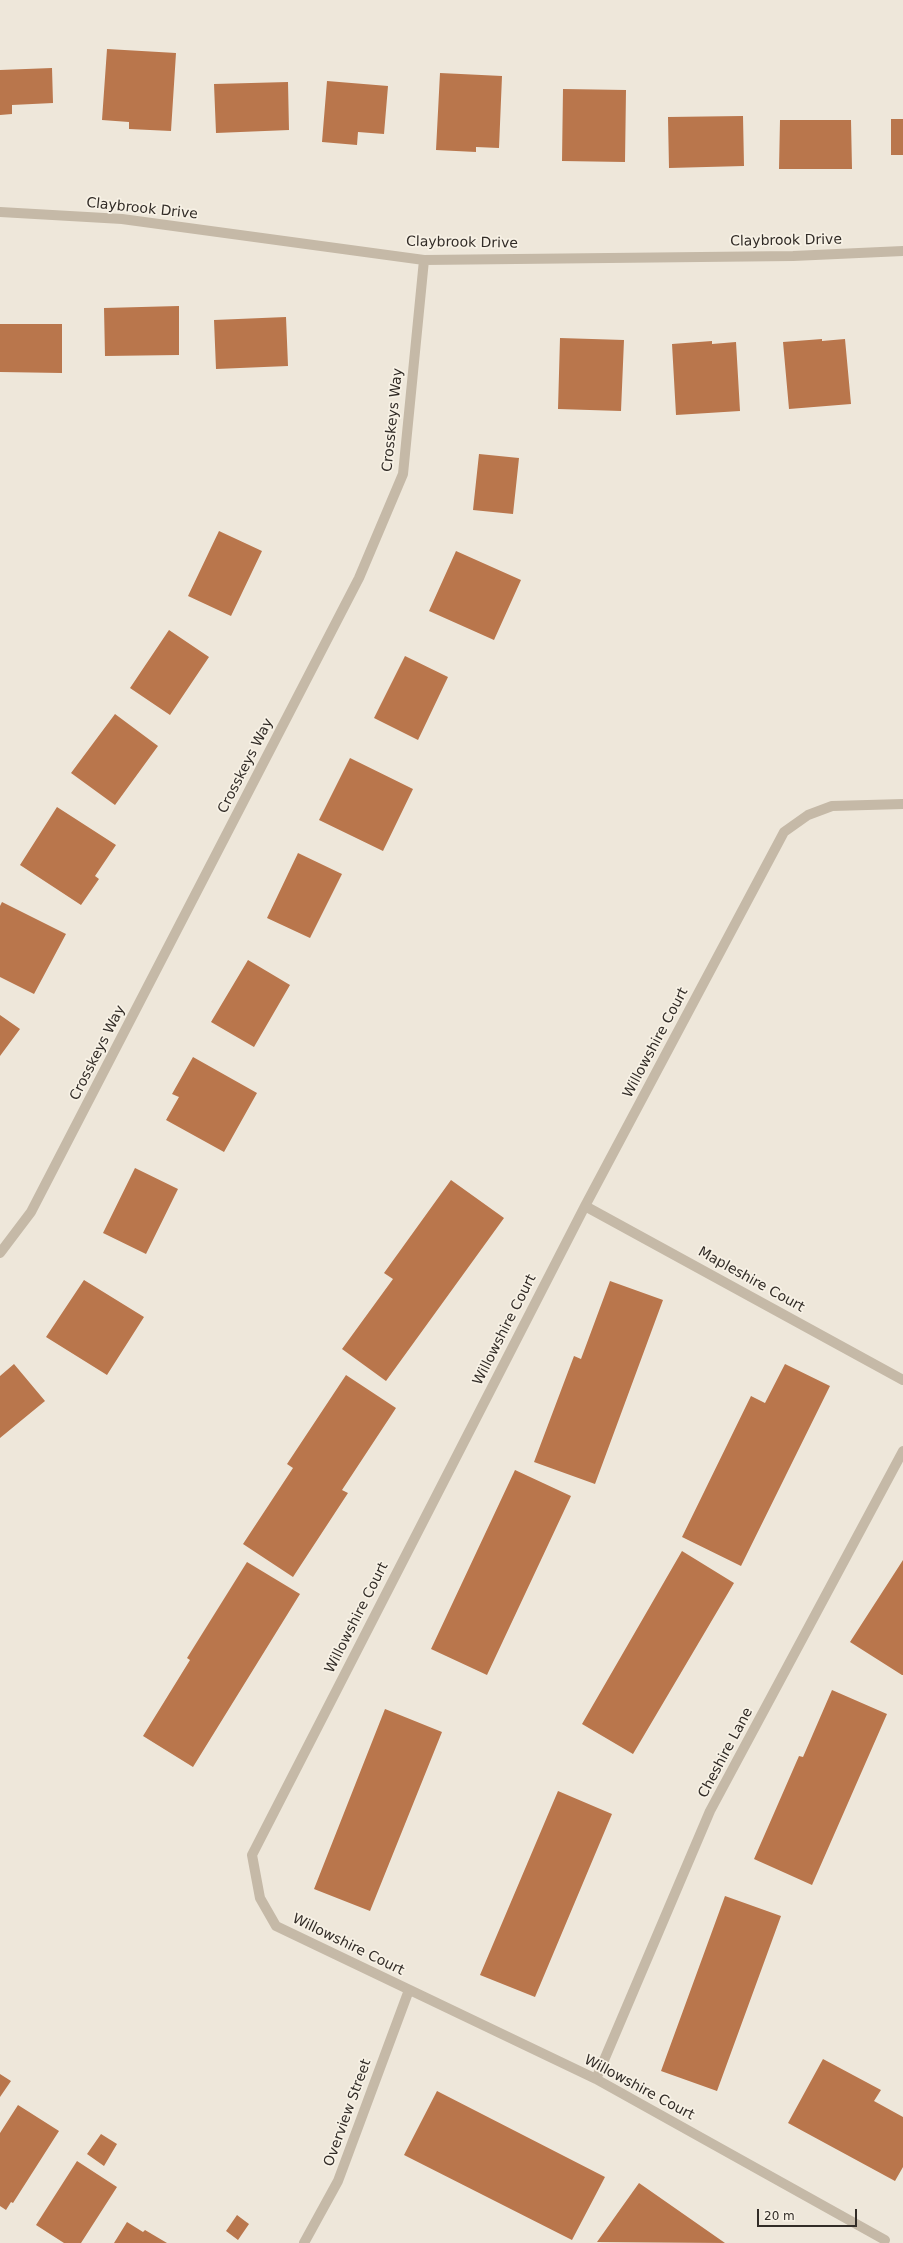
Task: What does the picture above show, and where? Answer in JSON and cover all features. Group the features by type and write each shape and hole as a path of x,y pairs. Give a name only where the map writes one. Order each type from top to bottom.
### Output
{"street":[{"name":"Claybrook Drive","path":"0,212 122,219 424,260 793,256 903,251"},
{"name":"Crosskeys Way","path":"0,1253 32,1212 359,578 403,474 424,260"},
{"name":"Willowshire Court","path":"885,2240 596,2079 276,1926 260,1898 252,1855 584,1206 784,832 808,815 832,806 903,804"},
{"name":"Mapleshire Court","path":"584,1206 903,1380"},
{"name":"Cheshire Lane","path":"596,2079 710,1811 903,1451"},
{"name":"Overview Street","path":"304,2243 338,2182 408,1990"}],"building":[{"path":"107,49 176,53 171,131 129,129 129,122 102,120"},
{"path":"52,68 53,103 12,105 12,114 0,115 0,70"},
{"path":"440,73 502,76 499,148 476,147 476,152 436,150"},
{"path":"327,81 388,86 384,134 358,132 357,145 322,142"},
{"path":"288,82 289,130 216,133 214,84"},
{"path":"563,89 626,90 625,162 562,161"},
{"path":"743,116 744,166 669,168 668,117"},
{"path":"891,119 903,119 903,155 891,155"},
{"path":"780,120 851,120 852,169 779,169"},
{"path":"179,306 179,355 105,356 104,308"},
{"path":"286,317 288,366 216,369 214,320"},
{"path":"0,324 62,324 62,373 0,372"},
{"path":"560,338 624,340 621,411 558,409"},
{"path":"822,339 822,341 845,339 851,404 789,409 783,342"},
{"path":"712,341 712,344 736,342 740,411 676,415 672,344"},
{"path":"479,454 519,458 513,514 473,510"},
{"path":"219,531 262,551 231,616 188,596"},
{"path":"456,551 521,580 494,640 429,611"},
{"path":"169,630 209,657 170,715 130,688"},
{"path":"405,656 448,677 418,740 374,718"},
{"path":"115,714 158,746 115,805 71,773"},
{"path":"350,758 413,789 383,851 319,820"},
{"path":"57,807 116,845 95,876 99,879 81,905 20,865"},
{"path":"298,853 342,874 310,938 267,918"},
{"path":"2,902 66,934 34,994 0,977 0,906"},
{"path":"248,960 290,985 254,1047 211,1022"},
{"path":"0,1015 20,1029 0,1056"},
{"path":"193,1057 257,1093 224,1152 166,1120 179,1097 172,1094"},
{"path":"135,1168 178,1189 146,1254 103,1233"},
{"path":"451,1180 504,1218 386,1381 342,1349 393,1279 384,1273"},
{"path":"84,1280 144,1317 107,1375 46,1337"},
{"path":"610,1281 663,1300 595,1484 534,1462 574,1356 581,1359"},
{"path":"14,1364 45,1401 0,1438 0,1376"},
{"path":"785,1364 830,1386 741,1566 682,1537 751,1396 765,1403"},
{"path":"346,1375 396,1408 342,1490 348,1493 293,1577 243,1544 293,1468 287,1464"},
{"path":"515,1470 571,1496 487,1675 431,1649"},
{"path":"682,1551 734,1583 633,1754 582,1724"},
{"path":"903,1560 903,1675 902,1675 850,1642"},
{"path":"247,1562 300,1594 193,1767 143,1736 190,1660 187,1658"},
{"path":"832,1690 887,1714 812,1885 754,1859 799,1756 803,1757"},
{"path":"385,1709 442,1732 370,1911 314,1889"},
{"path":"558,1791 612,1814 535,1997 480,1975"},
{"path":"725,1896 781,1916 717,2091 661,2071"},
{"path":"823,2059 881,2090 874,2101 903,2117 903,2167 895,2181 788,2123"},
{"path":"0,2074 11,2081 0,2097"},
{"path":"437,2091 605,2177 572,2240 404,2155"},
{"path":"18,2105 59,2131 13,2203 11,2202 6,2210 0,2206 0,2133"},
{"path":"101,2134 117,2144 104,2166 87,2154"},
{"path":"77,2161 117,2187 81,2243 64,2243 36,2225"},
{"path":"639,2183 725,2243 597,2242"},
{"path":"237,2215 249,2224 238,2240 226,2231"},
{"path":"127,2222 143,2232 145,2230 167,2243 114,2243"}]}
